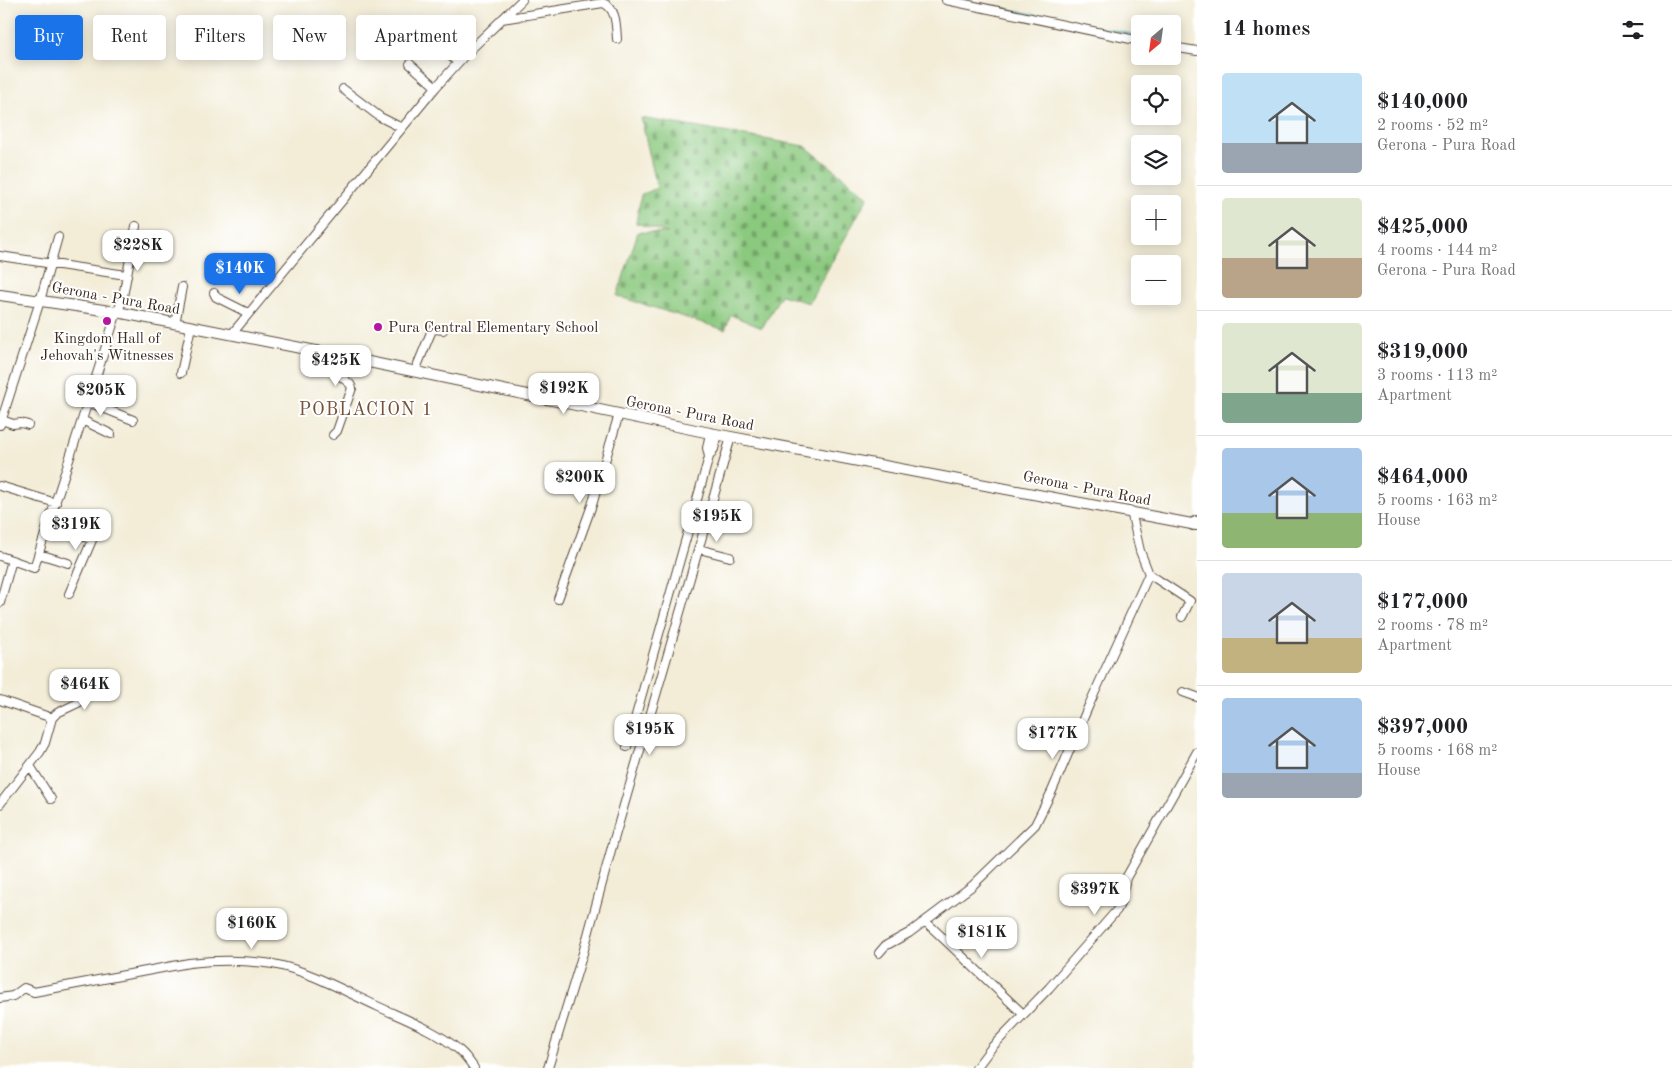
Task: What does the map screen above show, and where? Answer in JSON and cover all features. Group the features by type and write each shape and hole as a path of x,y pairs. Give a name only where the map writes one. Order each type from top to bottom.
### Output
{"main road":[{"name":"Gerona - Pura Road","path":"0,295 117,312 316,350 731,437 1196,524"}],"street":[{"path":"231,335 436,87 458,62 522,0"},
{"path":"946,0 1131,39"},
{"path":"502,19 603,2 608,4 614,14 617,39"},
{"path":"1181,48 1197,51"},
{"path":"410,64 436,87"},
{"path":"343,89 380,117 402,128"},
{"path":"0,556 34,568 117,312 122,302 136,226"},
{"path":"28,425 1,423 40,301 58,237"},
{"path":"0,256 126,275"},
{"path":"175,324 182,287"},
{"path":"214,293 216,298 248,313"},
{"path":"181,373 190,327"},
{"path":"415,371 430,333 436,329 443,330"},
{"path":"316,350 336,374 350,384 352,388 337,430 333,434"},
{"path":"88,402 133,420"},
{"path":"558,599 592,505 619,414"},
{"path":"82,420 111,434"},
{"path":"627,747 709,457 707,448 714,433"},
{"path":"548,1068 583,953 615,834 731,437"},
{"path":"0,486 56,502"},
{"path":"1132,511 1140,551 1149,574 1190,601 1182,618"},
{"path":"49,521 92,540 69,594"},
{"path":"699,550 730,557"},
{"path":"38,554 68,563"},
{"path":"0,600 12,560"},
{"path":"879,952 885,946 901,939 972,886 1035,825 1149,574"},
{"path":"0,804 46,743 52,718 57,713 78,703 89,680"},
{"path":"1183,692 1197,697"},
{"path":"0,700 52,718"},
{"path":"976,1068 992,1047 1049,988 1117,910 1126,878 1197,752"},
{"path":"30,766 51,799"},
{"path":"925,921 1023,1014"},
{"path":"0,998 13,996 24,988 34,992 189,963 228,961 264,963 305,973 442,1038 459,1050 474,1068"}],"green space":[{"path":"641,118 805,146 868,197 809,303 781,295 762,328 731,315 725,330 617,296 638,232 668,233 636,223 641,195 657,188"}],"waterway":[{"path":"990,6 1131,34"}],"place":[{"name":"Kingdom Hall of Jehovah's Witnesses","path":"107,321"},
{"name":"Pura Central Elementary School","path":"378,327"}],"district":[{"name":"POBLACION 1","path":"366,409"}]}
